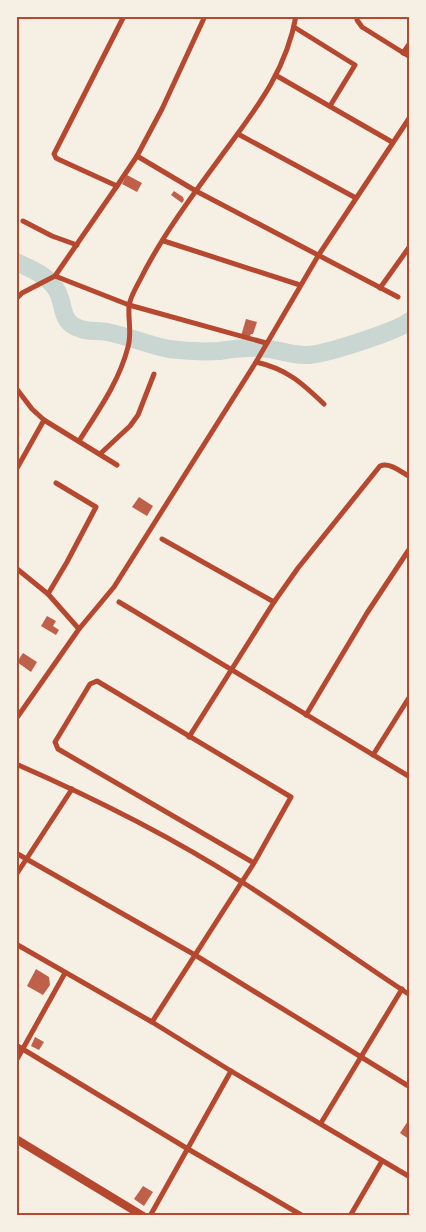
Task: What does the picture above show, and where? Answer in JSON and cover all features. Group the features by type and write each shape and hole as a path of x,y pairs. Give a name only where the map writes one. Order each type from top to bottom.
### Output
{"main road":[{"path":"16,1139 143,1216"}],"street":[{"path":"117,186 60,160 54,154 124,16"},
{"path":"16,299 22,293 55,276 117,186 137,156 162,109 206,16"},
{"path":"79,441 122,369 130,332 129,305 155,253 277,76 287,53 296,16"},
{"path":"357,16 357,20 362,27 410,57"},
{"path":"294,27 355,65 330,106"},
{"path":"403,53 410,43"},
{"path":"277,76 392,142"},
{"path":"16,719 79,629 114,587 257,360 318,256 410,116"},
{"path":"238,134 356,198"},
{"path":"137,156 196,191 398,297"},
{"path":"23,221 52,236 77,245"},
{"path":"164,241 300,285"},
{"path":"380,288 410,246"},
{"path":"55,276 129,305 266,343"},
{"path":"257,360 281,369 292,376 324,404"},
{"path":"100,454 130,426 138,415 154,374"},
{"path":"16,388 44,420 117,465"},
{"path":"16,470 44,420"},
{"path":"189,737 274,602 298,568 380,466 384,464 390,465 410,477"},
{"path":"48,594 96,507 56,483"},
{"path":"162,539 274,602"},
{"path":"306,715 410,548"},
{"path":"16,568 48,594 79,629"},
{"path":"119,602 410,777"},
{"path":"152,1022 254,863 291,797 97,681 90,684 55,744 58,749 254,863"},
{"path":"373,754 410,696"},
{"path":"16,764 151,828 242,882 410,994"},
{"path":"16,875 72,789"},
{"path":"16,853 195,955 410,1087"},
{"path":"16,944 152,1022 231,1072 321,1123 410,1178"},
{"path":"16,1061 65,973"},
{"path":"321,1123 402,989"},
{"path":"16,1045 303,1216"},
{"path":"150,1216 231,1072"},
{"path":"350,1216 382,1161"}],"building":[{"path":"127,175 142,183 137,192 122,184"},
{"path":"174,191 183,197 182,203 171,195"},
{"path":"246,319 257,322 253,334 249,338 241,336"},
{"path":"139,497 153,506 147,516 132,507"},
{"path":"47,616 56,621 53,626 59,630 56,635 41,626"},
{"path":"23,653 37,662 31,672 17,662"},
{"path":"36,969 49,977 50,985 43,995 27,986"},
{"path":"35,1037 44,1042 39,1050 31,1046"},
{"path":"410,1118 410,1140 400,1133"},
{"path":"143,1186 153,1192 144,1206 134,1199"}],"waterway":[{"path":"16,262 38,273 52,284 59,295 66,317 74,326 84,330 104,331 169,349 219,351 255,348 300,355 314,354 327,352 376,336 410,321"}]}
